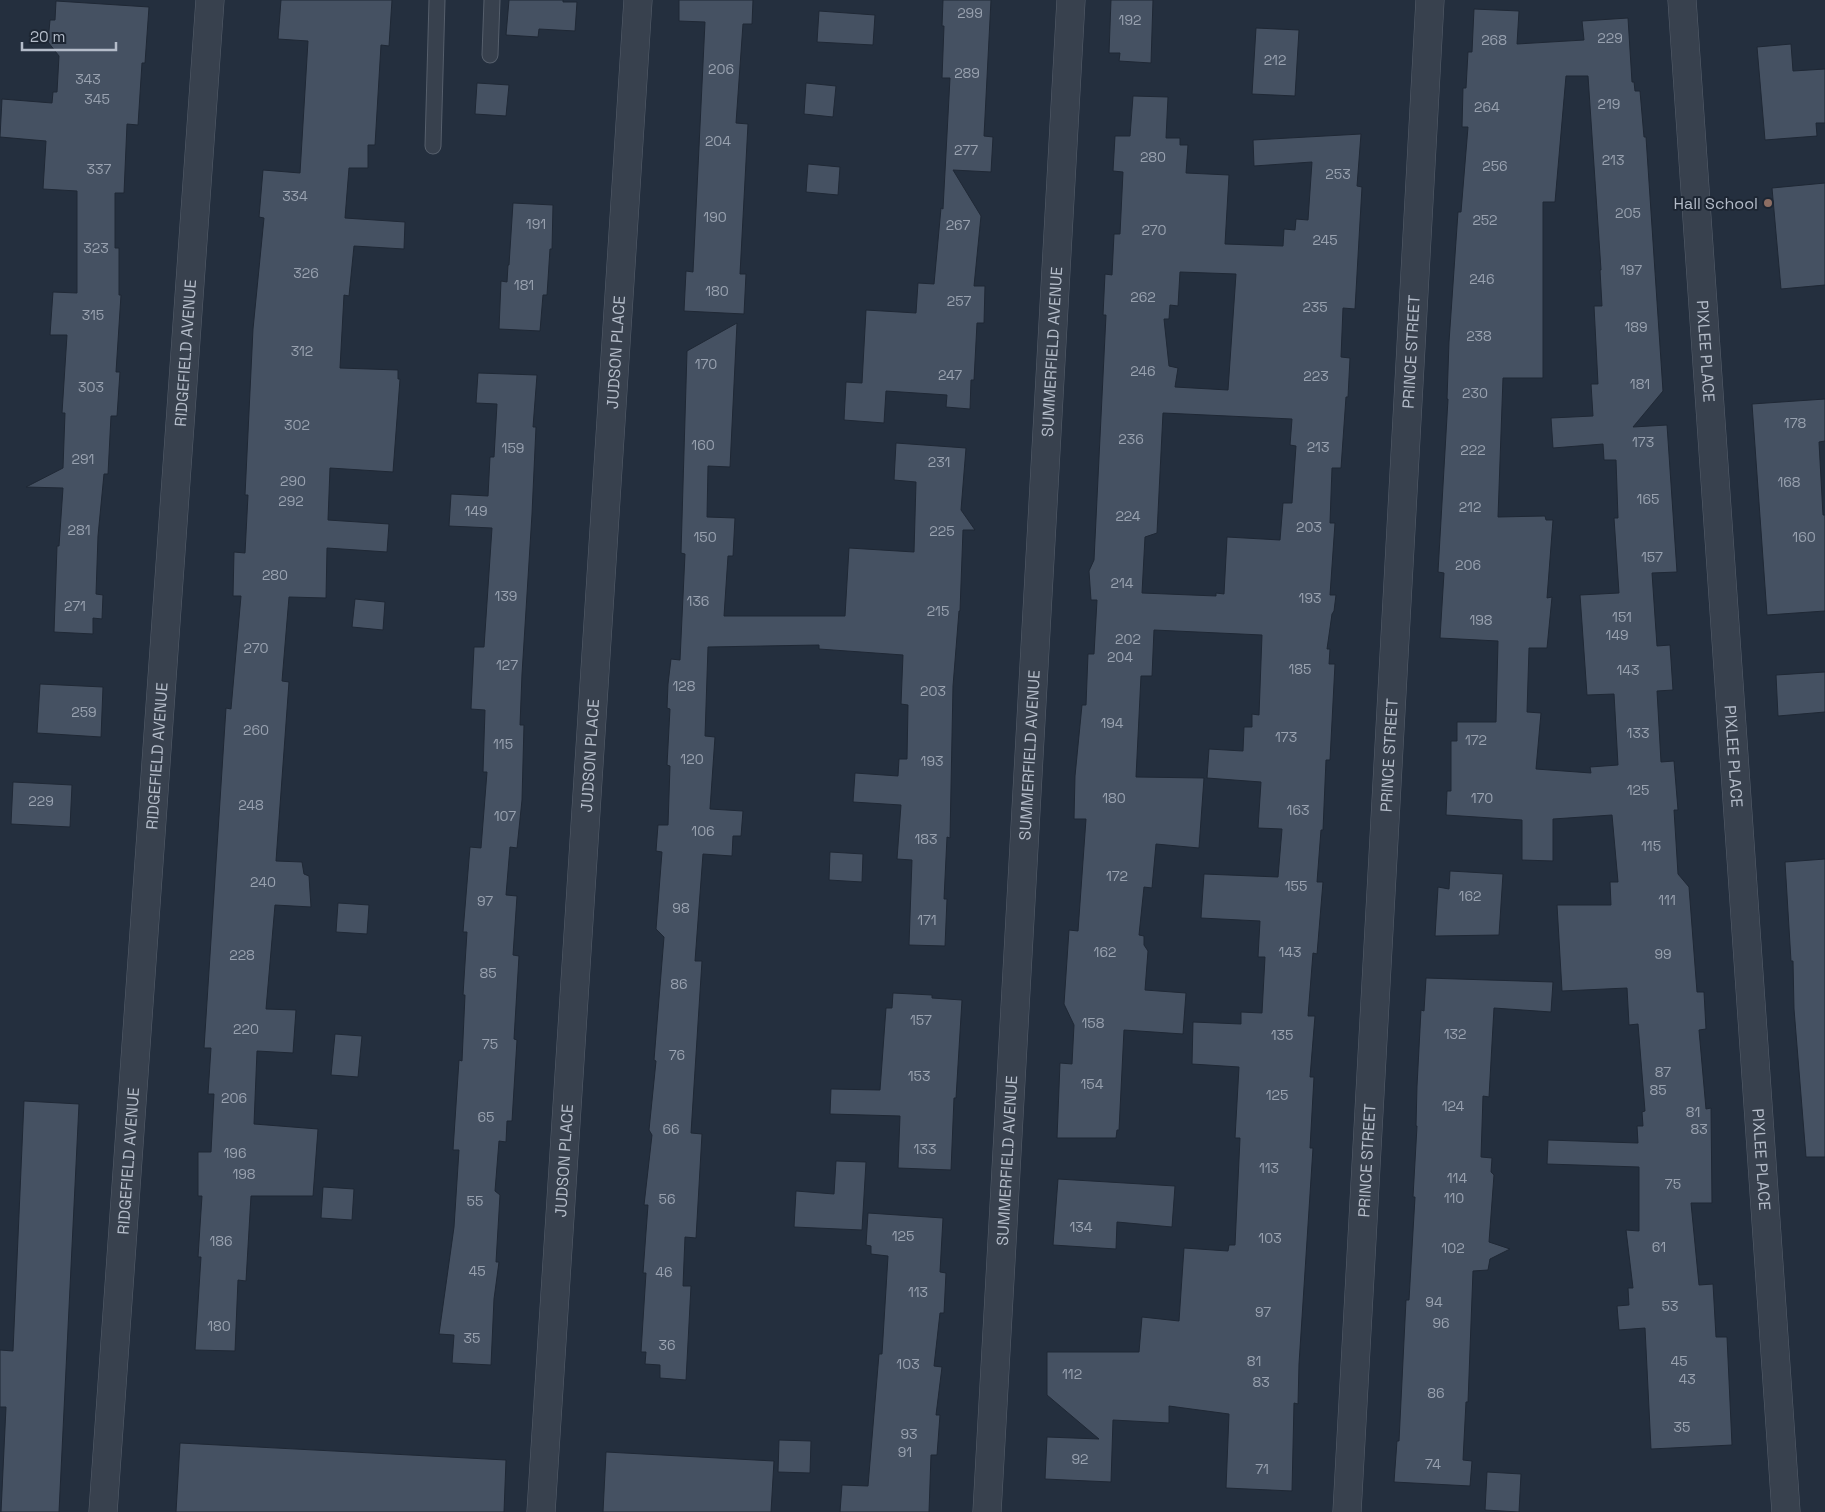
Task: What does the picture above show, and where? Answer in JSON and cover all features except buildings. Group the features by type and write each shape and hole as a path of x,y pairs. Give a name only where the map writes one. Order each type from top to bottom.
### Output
{"street":[{"name":"RIDGEFIELD AVENUE","path":"103,1512 210,0"},
{"name":"JUDSON PLACE","path":"541,1512 638,0"},
{"name":"SUMMERFIELD AVENUE","path":"987,1512 1071,0"},
{"name":"PRINCE STREET","path":"1347,1512 1430,0"},
{"name":"PIXLEE PLACE","path":"1682,0 1786,1512"}],"lane":[{"path":"433,146 437,0"},
{"path":"490,55 492,0"}],"place":[{"name":"Hall School","path":"1768,203"}]}
